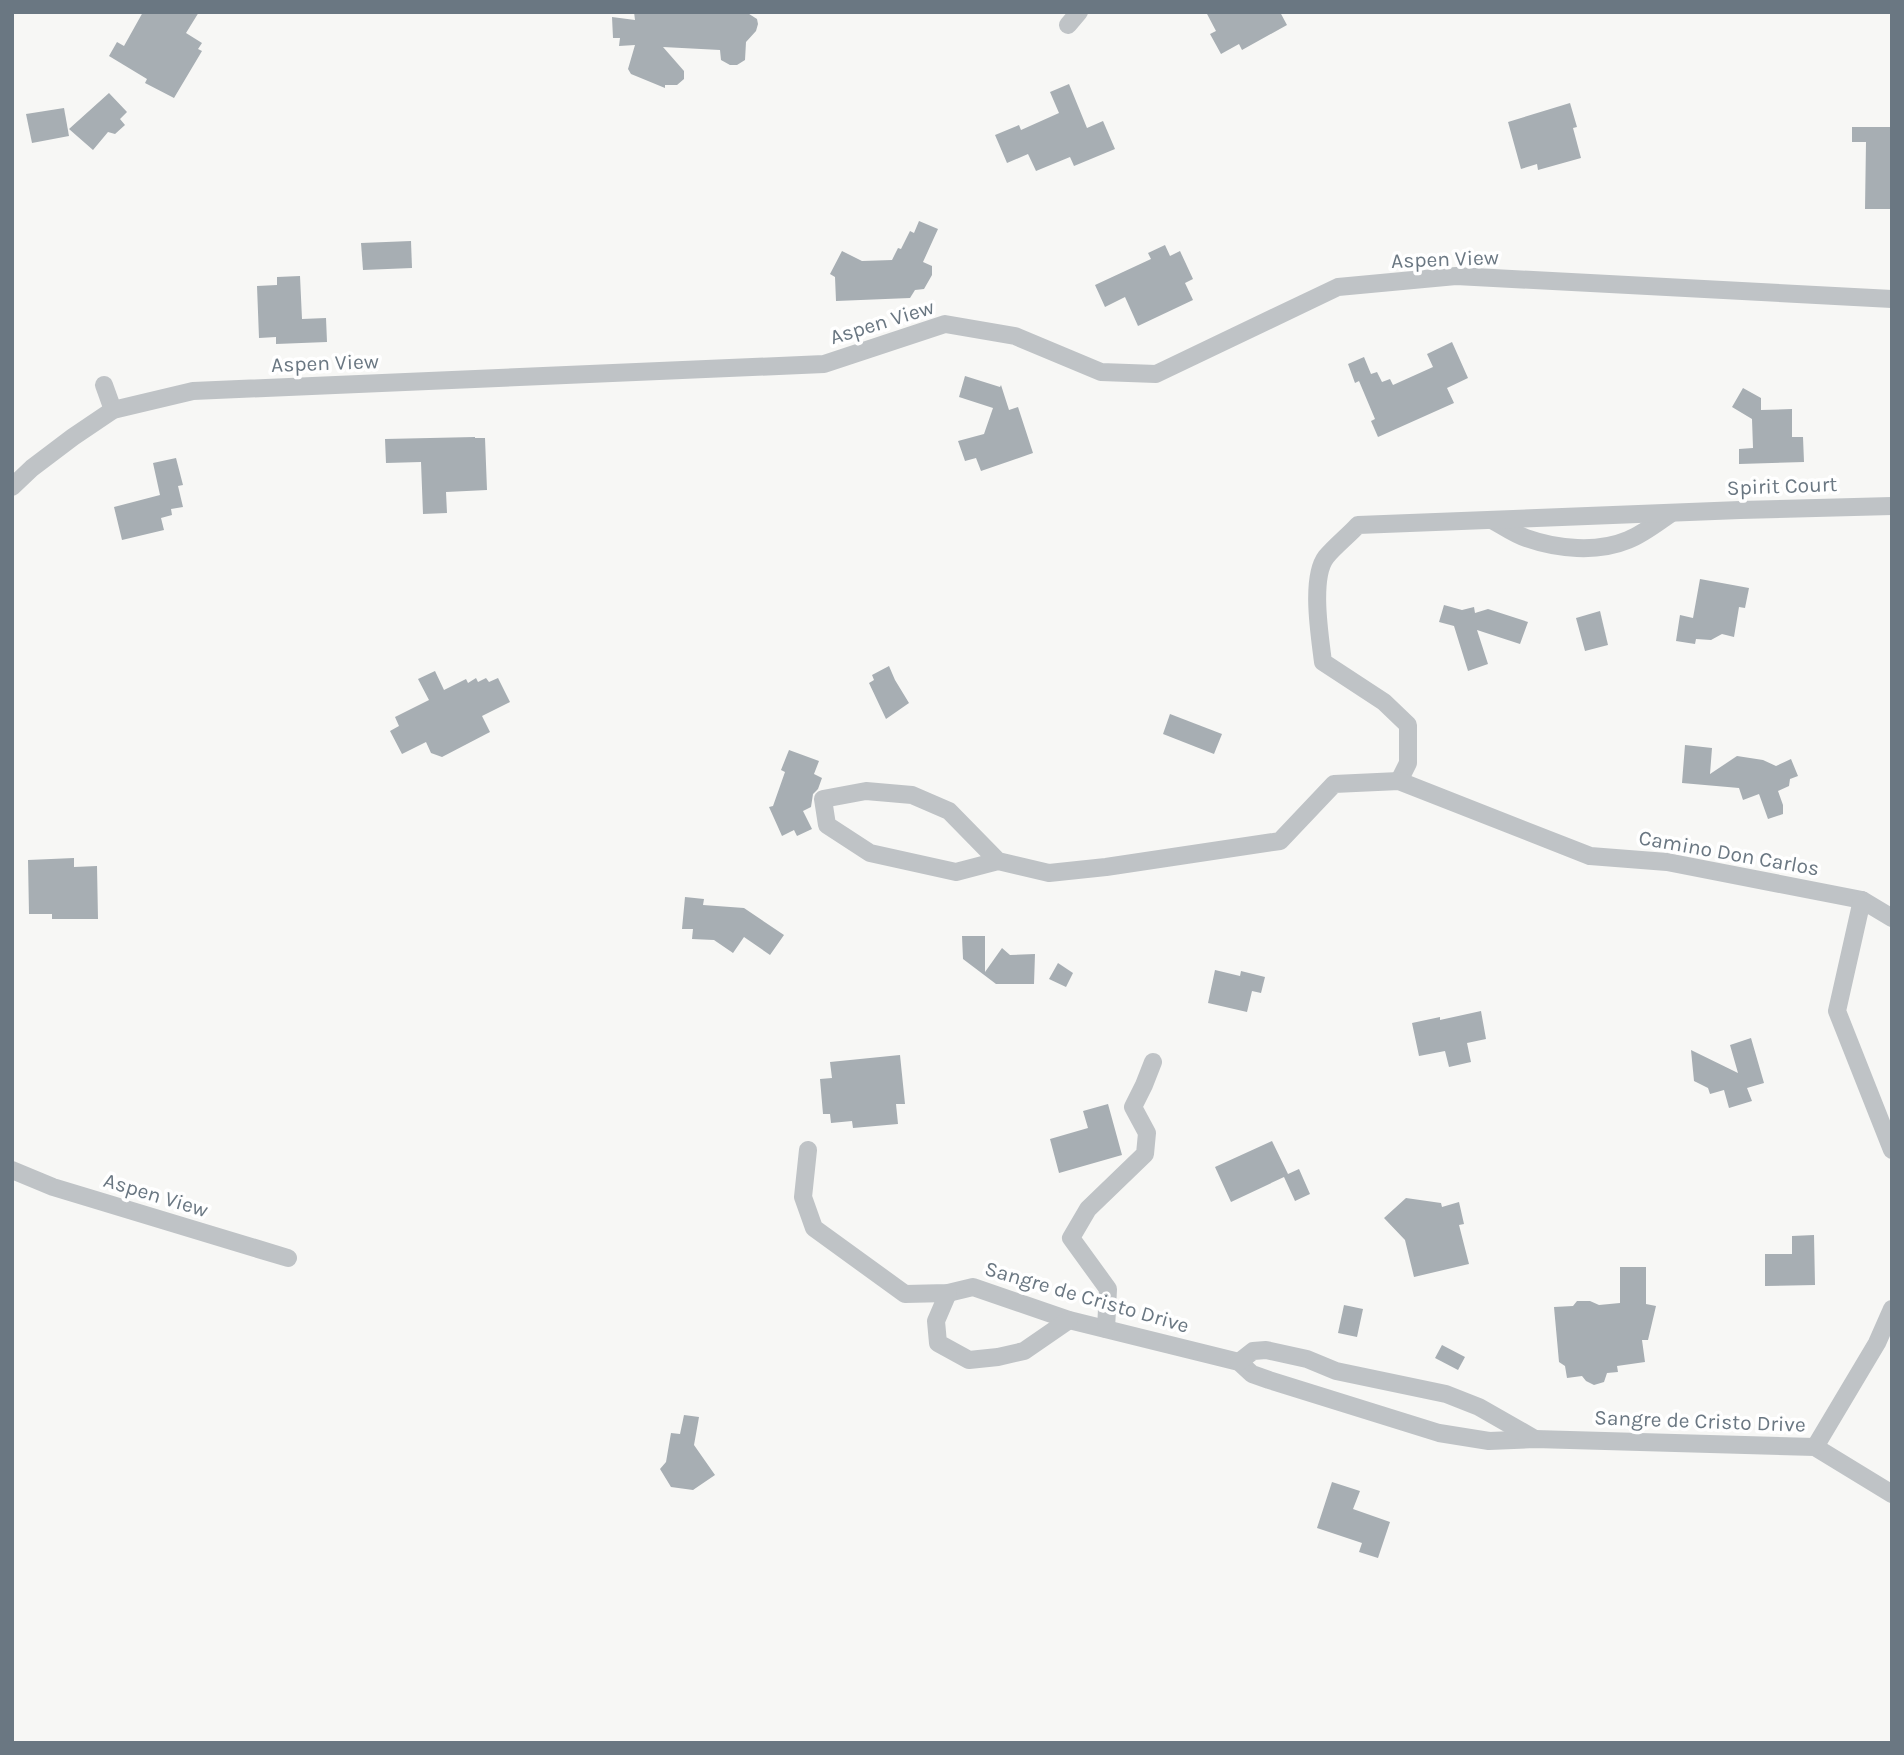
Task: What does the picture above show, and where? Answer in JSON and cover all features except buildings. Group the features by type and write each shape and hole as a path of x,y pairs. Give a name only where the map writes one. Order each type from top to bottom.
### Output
{"street":[{"name":"Aspen View","path":"12,486 73,436 113,410 193,391 824,364 945,324 1015,336 1101,372 1156,374 1338,287 1456,276 1892,299"},
{"path":"104,385 113,410"},
{"name":"Spirit Court","path":"1399,781 1408,762 1408,725 1384,702 1323,662 1317,616 1318,583 1324,559 1358,525 1892,506"},
{"path":"1492,520 1524,538 1556,546 1584,548 1608,546 1630,540 1673,513"},
{"path":"998,862 949,811 912,795 866,791 823,799 827,825 870,853 956,872 998,862 1049,873 1280,841 1334,784 1399,781"},
{"name":"Camino Don Carlos","path":"1399,781 1590,856 1667,862 1862,900 1892,918"},
{"path":"1862,900 1837,1011 1892,1150"},
{"path":"1105,1329 1108,1289 1071,1238 1088,1209 1145,1154 1147,1133 1133,1107 1153,1062"},
{"name":"Sangre de Cristo Drive","path":"808,1150 803,1197 814,1228 905,1294 948,1293 973,1287 1069,1320 1239,1362 1252,1374 1439,1433 1489,1441 1535,1439 1815,1447 1892,1494"},
{"name":"Aspen View","path":"12,1170 53,1187 288,1258"},
{"path":"948,1293 936,1321 938,1343 969,1360 1024,1351 1069,1320"},
{"path":"1815,1447 1877,1343 1892,1309"},
{"name":"Sangre de Cristo Drive","path":"1239,1362 1253,1351 1266,1350 1307,1359 1345,1374 1446,1394 1479,1408 1535,1439"}]}
